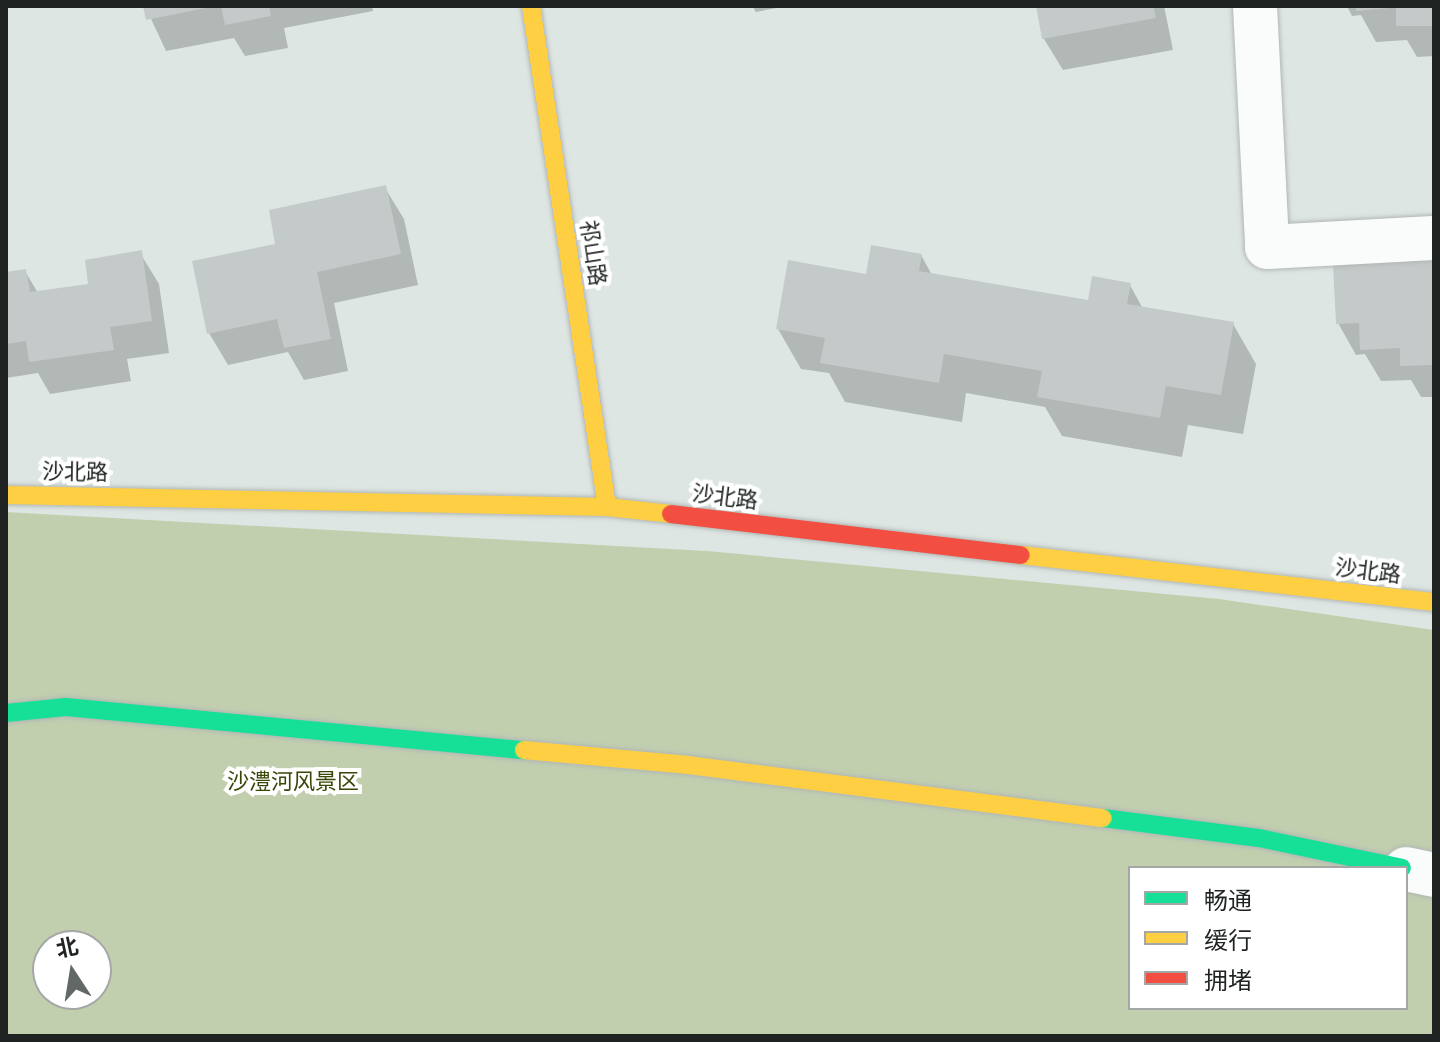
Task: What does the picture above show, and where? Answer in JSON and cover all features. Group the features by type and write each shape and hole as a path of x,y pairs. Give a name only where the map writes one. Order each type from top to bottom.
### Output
{"street":[{"name":"祁山路","path":"531,6 607,507"},
{"path":"1255,6 1267,247 1434,238"},
{"name":"沙北路","path":"6,495 607,507 1434,602"},
{"path":"6,713 66,707 688,765 1259,838 1394,866"},
{"path":"1408,869 1434,875"}],"green space":[{"name":"沙澧河风景区","path":"6,512 707,551 1219,599 1434,630 1434,1036 6,1036"}],"building":[{"path":"143,6 211,6 211,7 146,20"},
{"path":"221,6 269,6 271,16 225,25"},
{"path":"1036,6 1153,6 1156,18 1042,39"},
{"path":"1356,6 1390,6 1390,8 1356,11"},
{"path":"1396,6 1434,6 1434,26 1396,26"},
{"path":"386,185 401,254 317,272 331,339 284,348 277,319 207,334 192,261 275,244 269,210"},
{"path":"871,245 922,254 919,271 1088,300 1092,276 1131,283 1127,304 1234,322 1221,395 1166,386 1160,418 1037,397 1042,371 944,354 939,383 820,363 825,338 776,329 788,260 866,274"},
{"path":"142,250 152,321 110,327 114,350 29,362 26,341 6,344 6,272 26,269 30,292 88,284 85,260"},
{"path":"1434,260 1434,365 1400,366 1400,348 1360,350 1359,323 1336,324 1333,265"}],"traffic: fast":[{"path":"6,713 66,707 524,750"},
{"path":"1103,818 1259,838 1392,866"}],"traffic: slow":[{"path":"531,6 607,507"},
{"path":"6,495 607,507 671,514"},
{"path":"1021,555 1434,602"},
{"path":"524,750 688,765 1103,818"}],"traffic: jam":[{"path":"671,514 1021,555"}]}
